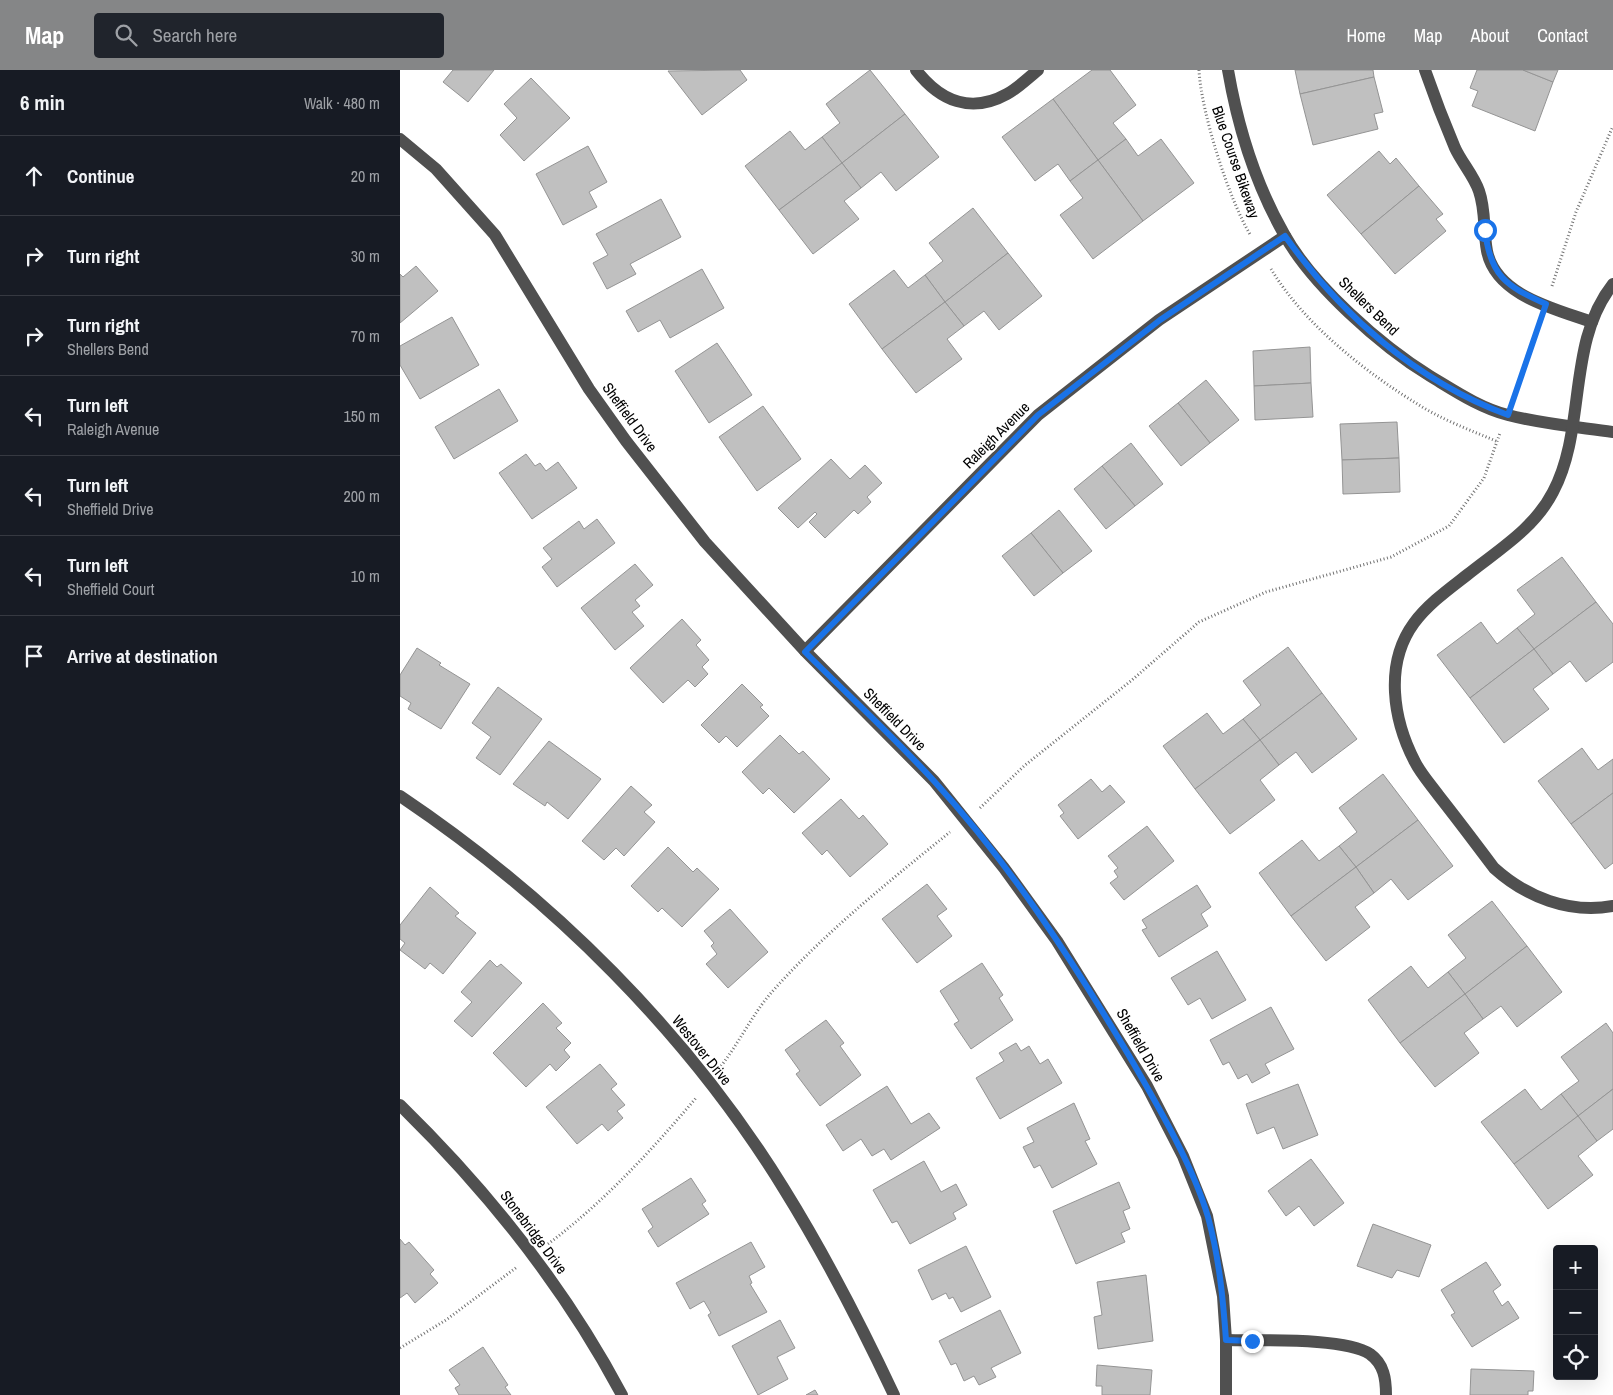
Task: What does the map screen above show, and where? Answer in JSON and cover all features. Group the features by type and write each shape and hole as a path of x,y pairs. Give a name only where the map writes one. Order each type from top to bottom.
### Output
{"street":[{"path":"916,70 927,85 941,95 958,102 976,104 1008,94 1038,70"},
{"name":"Shellers Bend","path":"1228,70 1234,104 1252,165 1285,236 1303,262 1337,299 1397,354 1481,405 1508,415 1613,432"},
{"path":"1425,70 1456,150 1478,188 1485,208 1487,252 1494,268 1502,280 1515,290 1592,322"},
{"name":"Sheffield Drive","path":"400,139 436,169 495,235 584,381 626,441 705,542 805,652 934,781 966,820 1057,941 1100,1007 1151,1095 1183,1156 1207,1216 1222,1288 1226,1340 1226,1395"},
{"name":"Raleigh Avenue","path":"805,652 1038,415 1160,320 1285,236"},
{"path":"1613,284 1606,293 1592,322 1584,352 1572,426 1562,472 1542,510 1521,533 1432,603 1414,623 1398,657 1394,690 1395,706 1416,764 1494,868 1510,882 1548,902 1589,907 1613,906"},
{"name":"Westover Drive","path":"400,796 503,871 564,926 624,984 708,1082 784,1188 830,1267 894,1395"},
{"name":"Stonebridge Drive","path":"400,1105 449,1154 534,1254 589,1337 622,1395"},
{"path":"1226,1340 1334,1344 1355,1348 1370,1355 1382,1367 1386,1382 1386,1395"}],"path":[{"name":"Blue Course Bikeway","path":"1199,70 1205,111 1217,150 1248,231"},
{"path":"979,809 1024,766 1132,680 1199,622 1266,592 1391,557 1449,526 1484,478 1496,441 1508,415 1576,212 1613,126"},
{"path":"1275,276 1326,334 1359,364 1419,405 1496,441"},
{"path":"726,1060 769,995 813,948 881,888 952,830"},
{"path":"548,1243 606,1196 658,1142 697,1097"},
{"path":"400,1348 446,1320 518,1266"}],"building":[{"path":"453,70 494,70 468,102 443,82"},
{"path":"740,70 747,80 702,115 668,71"},
{"path":"870,70 905,114 842,163 822,137 840,123 826,104"},
{"path":"1092,70 1110,70 1136,105 1113,123 1126,139 1098,160 1053,99"},
{"path":"1295,70 1373,70 1374,77 1300,94"},
{"path":"1477,70 1523,70 1553,82 1535,131 1472,106 1478,91 1470,88"},
{"path":"1523,70 1558,70 1553,82"},
{"path":"1374,77 1383,112 1374,114 1378,129 1313,145 1300,94"},
{"path":"531,78 570,118 524,161 500,135 517,118 504,104"},
{"path":"1053,99 1098,160 1070,181 1058,164 1035,181 1002,137"},
{"path":"905,114 939,157 896,191 881,172 861,188 842,163"},
{"path":"790,131 805,150 822,137 842,163 779,210 745,166"},
{"path":"1126,139 1138,156 1161,139 1194,183 1143,221 1098,160"},
{"path":"588,146 607,182 589,192 597,207 563,225 536,174"},
{"path":"1379,151 1390,164 1396,158 1419,186 1361,234 1327,195"},
{"path":"1098,160 1143,221 1093,259 1060,215 1083,198 1070,181"},
{"path":"842,163 861,188 844,201 859,219 813,254 779,210"},
{"path":"1419,186 1443,214 1436,219 1446,231 1395,274 1361,234"},
{"path":"661,199 681,237 630,264 636,274 607,289 593,263 608,255 596,234"},
{"path":"973,208 1008,253 945,302 925,275 943,261 929,243"},
{"path":"1008,253 1042,296 999,330 984,311 964,326 945,302"},
{"path":"416,266 438,291 400,323 400,274 403,277"},
{"path":"702,269 724,308 670,338 660,320 638,332 626,311"},
{"path":"894,270 908,288 925,275 945,302 882,349 849,304"},
{"path":"945,302 964,326 947,339 962,359 916,393 882,349"},
{"path":"452,317 479,365 420,399 400,365 400,346"},
{"path":"717,343 752,395 709,423 675,371"},
{"path":"1310,347 1311,383 1254,386 1253,351"},
{"path":"1206,380 1239,420 1210,443 1178,403"},
{"path":"1311,383 1313,417 1255,420 1254,386"},
{"path":"499,389 518,421 454,459 435,427"},
{"path":"1178,403 1210,443 1181,466 1149,426"},
{"path":"763,406 801,459 757,491 719,437"},
{"path":"1397,422 1399,458 1342,460 1340,424"},
{"path":"1131,443 1163,484 1135,506 1102,466"},
{"path":"526,454 535,466 540,463 546,471 558,462 577,488 532,519 499,473"},
{"path":"1399,458 1400,492 1343,494 1342,460"},
{"path":"831,459 850,479 865,465 882,483 867,497 871,502 858,514 854,510 825,538 809,522 817,514 815,512 798,528 778,508"},
{"path":"1102,466 1135,506 1106,529 1074,489"},
{"path":"1059,510 1092,551 1063,573 1031,533"},
{"path":"597,519 615,543 557,587 542,567 552,559 543,548 579,521 584,529"},
{"path":"1031,533 1063,573 1034,596 1002,556"},
{"path":"1562,557 1596,602 1534,649 1517,628 1535,614 1517,590"},
{"path":"635,564 653,585 635,600 640,606 632,612 644,626 615,650 581,608"},
{"path":"1596,602 1613,624 1613,662 1586,682 1570,661 1553,674 1534,649"},
{"path":"682,619 701,640 696,645 709,660 702,667 708,674 695,687 688,680 663,703 630,668"},
{"path":"1481,622 1497,644 1517,628 1534,649 1470,698 1437,655"},
{"path":"1288,647 1322,693 1260,740 1243,719 1261,705 1243,681"},
{"path":"417,648 441,663 439,665 470,684 441,729 408,709 411,703 400,696 400,675"},
{"path":"1534,649 1553,674 1533,689 1549,709 1504,743 1470,698"},
{"path":"742,684 763,705 760,707 769,716 737,747 726,736 719,743 701,725"},
{"path":"498,687 542,719 500,775 476,758 491,737 472,723"},
{"path":"1322,693 1357,739 1312,773 1296,752 1279,765 1260,740"},
{"path":"1207,713 1223,734 1243,719 1260,740 1195,789 1163,746"},
{"path":"780,735 799,754 803,751 830,779 794,813 769,788 763,794 742,772"},
{"path":"1260,740 1279,765 1260,780 1275,800 1230,834 1195,789"},
{"path":"549,741 601,779 568,819 547,802 545,806 513,784"},
{"path":"1582,748 1598,770 1613,759 1613,793 1571,824 1538,781"},
{"path":"1383,774 1418,820 1356,867 1339,846 1357,832 1339,808"},
{"path":"1091,779 1102,792 1110,785 1125,802 1078,839 1060,816 1064,813 1058,805"},
{"path":"631,786 652,805 644,812 655,822 624,856 616,848 604,860 582,841"},
{"path":"1613,793 1613,863 1605,869 1571,824"},
{"path":"841,799 859,819 863,815 888,844 850,877 827,850 822,855 802,833"},
{"path":"1418,820 1453,866 1408,900 1391,879 1374,893 1356,867"},
{"path":"1147,826 1174,861 1124,900 1110,883 1118,877 1114,871 1118,868 1108,856"},
{"path":"1302,840 1319,861 1339,846 1356,867 1291,916 1259,873"},
{"path":"668,847 693,872 697,868 719,889 682,927 662,908 658,912 631,886"},
{"path":"1356,867 1374,893 1355,907 1370,927 1326,961 1291,916"},
{"path":"927,884 947,909 937,916 952,936 917,963 882,919"},
{"path":"1197,885 1211,907 1201,914 1208,926 1159,957 1142,930 1147,928 1142,920"},
{"path":"430,887 459,913 455,916 476,933 443,974 430,963 425,969 400,950 405,943 400,939 400,925"},
{"path":"1492,901 1527,946 1465,994 1448,972 1466,958 1448,935"},
{"path":"730,909 768,952 728,988 706,964 717,954 711,946 714,943 704,931"},
{"path":"1527,946 1562,992 1517,1027 1501,1006 1483,1019 1465,994"},
{"path":"1217,951 1246,1000 1212,1019 1200,998 1188,1005 1171,978"},
{"path":"490,960 497,967 501,964 522,983 472,1037 454,1021 472,1002 461,992"},
{"path":"982,963 1003,995 999,998 1013,1020 971,1049 954,1024 959,1021 940,991"},
{"path":"1411,966 1428,988 1448,972 1465,994 1400,1043 1368,1000"},
{"path":"1465,994 1483,1019 1464,1033 1479,1053 1435,1087 1400,1043"},
{"path":"543,1003 562,1023 556,1028 571,1043 564,1050 570,1057 556,1071 550,1064 526,1087 493,1053"},
{"path":"1271,1007 1294,1049 1265,1064 1270,1073 1252,1083 1247,1074 1238,1079 1229,1062 1223,1065 1210,1040"},
{"path":"826,1020 844,1043 840,1046 861,1075 820,1106 796,1074 800,1071 785,1050"},
{"path":"1606,1023 1613,1033 1613,1089 1578,1116 1561,1094 1579,1081 1561,1057"},
{"path":"1016,1043 1021,1051 1029,1046 1040,1064 1048,1059 1062,1083 1000,1119 976,1078 1004,1061 999,1053"},
{"path":"600,1064 617,1084 611,1089 625,1105 617,1111 623,1118 608,1131 602,1124 577,1144 546,1107"},
{"path":"1298,1084 1318,1135 1283,1149 1274,1127 1257,1134 1246,1104"},
{"path":"887,1086 911,1124 929,1113 940,1128 891,1160 884,1149 872,1156 861,1139 843,1151 826,1125"},
{"path":"1525,1089 1541,1110 1561,1094 1578,1116 1514,1164 1481,1122"},
{"path":"1613,1089 1613,1129 1597,1141 1578,1116"},
{"path":"1074,1103 1090,1139 1085,1141 1097,1164 1052,1188 1040,1165 1034,1168 1023,1147 1034,1142 1027,1128"},
{"path":"1578,1116 1597,1141 1578,1156 1593,1175 1548,1209 1514,1164"},
{"path":"1311,1159 1344,1203 1314,1226 1299,1206 1286,1216 1268,1191"},
{"path":"924,1161 941,1192 956,1184 967,1205 953,1213 956,1219 910,1244 897,1221 892,1223 873,1190"},
{"path":"691,1178 706,1201 702,1204 709,1214 658,1247 648,1231 653,1227 642,1209"},
{"path":"1119,1182 1130,1208 1123,1211 1130,1229 1121,1233 1125,1242 1076,1264 1053,1211"},
{"path":"1373,1224 1431,1245 1419,1277 1397,1270 1392,1278 1357,1266"},
{"path":"400,1239 405,1245 409,1242 434,1270 430,1274 438,1283 415,1303 407,1293 400,1298"},
{"path":"751,1242 765,1267 749,1276 752,1283 750,1284 767,1312 719,1336 708,1315 711,1313 704,1301 690,1309 676,1283"},
{"path":"966,1246 991,1297 961,1312 953,1297 949,1299 946,1293 932,1300 918,1270"},
{"path":"1486,1262 1501,1285 1493,1291 1502,1306 1508,1301 1519,1318 1472,1347 1451,1315 1455,1313 1441,1290"},
{"path":"1146,1275 1153,1341 1098,1349 1094,1317 1102,1315 1097,1282"},
{"path":"1000,1310 1021,1353 991,1368 996,1377 979,1385 974,1376 964,1381 956,1363 951,1365 939,1341"},
{"path":"780,1320 795,1348 777,1357 788,1379 758,1395 732,1346"},
{"path":"483,1347 508,1385 505,1387 511,1395 459,1395 455,1388 460,1385 449,1370"},
{"path":"1097,1365 1152,1370 1150,1395 1102,1395 1102,1386 1096,1386"},
{"path":"1471,1369 1534,1371 1533,1391 1528,1391 1528,1395 1470,1395"},
{"path":"815,1390 818,1395 806,1395"}],"route":[{"path":"1252,1341 1226,1340 1223,1296 1218,1263 1207,1216 1183,1156 1147,1086 1100,1007 1057,941 1004,868 934,781 805,652 1038,415 1160,320 1285,236 1303,262 1326,288 1348,311 1397,354 1420,370 1481,405 1508,415 1546,304 1515,290 1502,280 1487,252 1485,230"}]}
